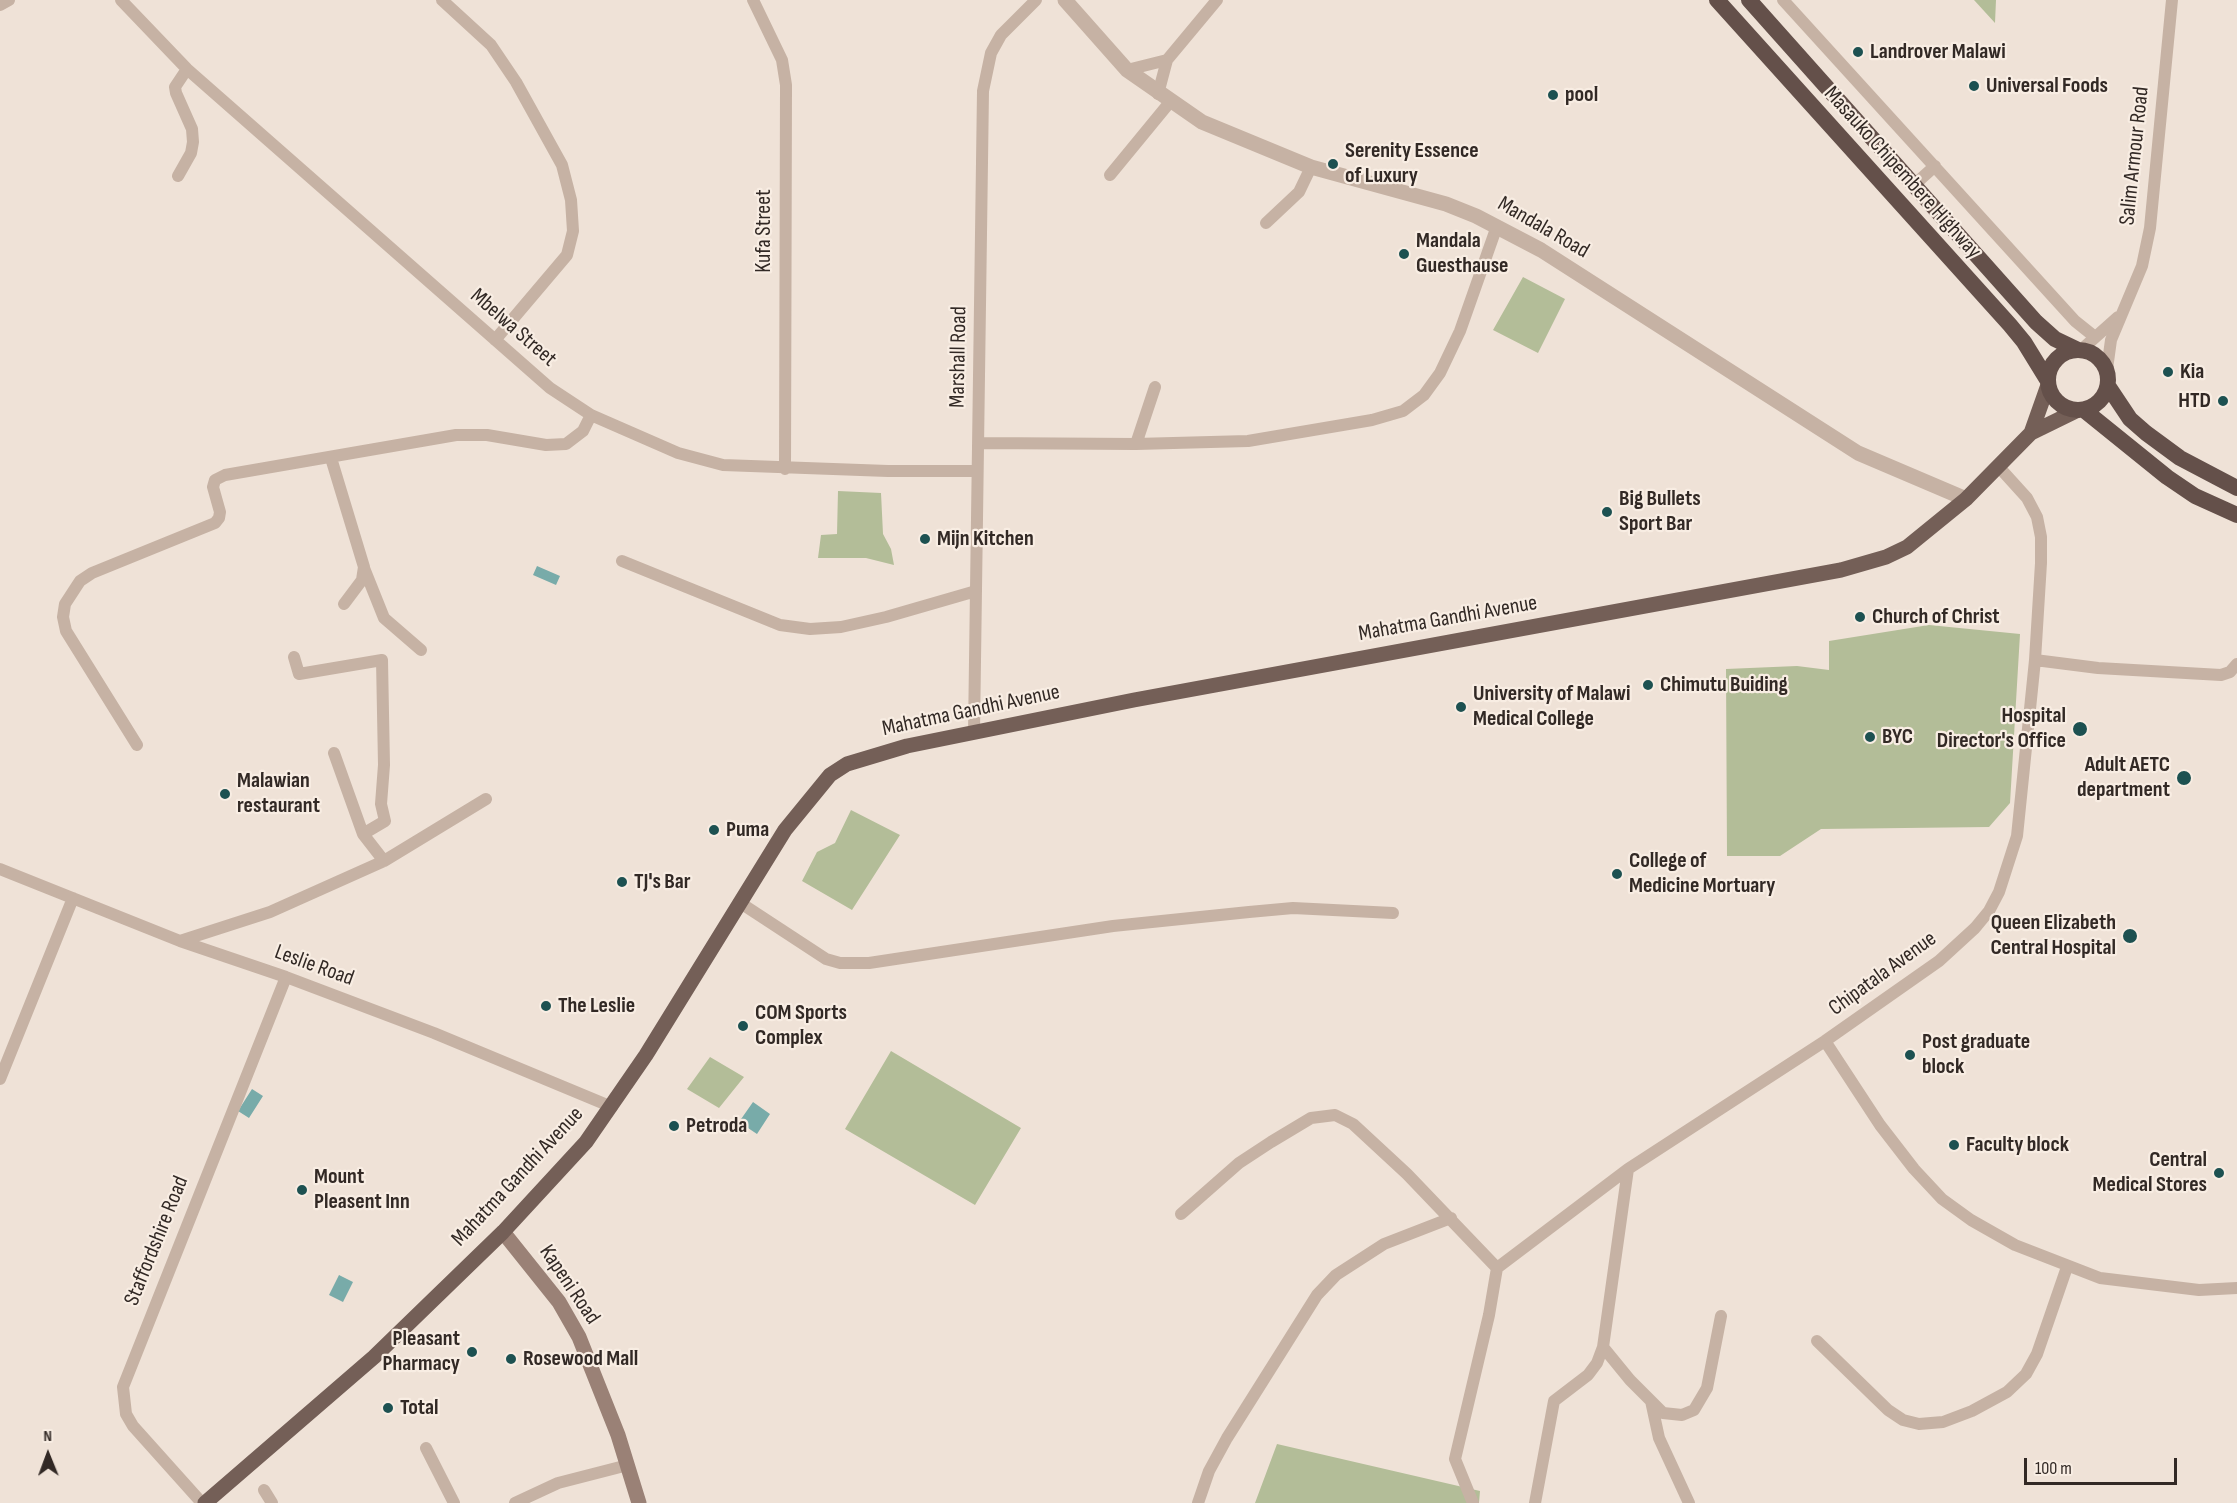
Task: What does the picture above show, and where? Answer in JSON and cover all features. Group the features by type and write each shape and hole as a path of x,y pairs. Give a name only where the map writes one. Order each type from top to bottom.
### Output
{"highway":[{"name":"Masauko Chipembere Highway","path":"1717,0 2010,325 2024,342 2048,383"},
{"name":"Masauko Chipembere Highway","path":"1749,0 2036,322 2055,339 2080,350"},
{"path":"2237,488 2180,458 2146,434 2130,419 2097,356 2080,350 2060,356 2049,372 2048,383 2056,400 2062,405 2081,410 2195,496 2237,515"},
{"path":"2081,410 2095,405 2103,397 2107,377"}],"main road":[{"name":"Mahatma Gandhi Avenue","path":"2031,434 2048,383"},
{"name":"Mahatma Gandhi Avenue","path":"203,1503 366,1363 503,1232 586,1142 612,1107 785,830 830,775 847,764 876,753 974,732 1295,669 1841,570 1886,557 1907,547 1966,499 2031,434 2081,410"},
{"name":"Kapeni Road","path":"503,1232 559,1302 579,1336 628,1465 639,1503"}],"street":[{"path":"0,5 9,0"},
{"name":"Mbelwa Street","path":"121,0 186,69 550,388 591,415 702,461 785,469 977,471"},
{"path":"442,0 491,45 516,82 562,165 571,200 573,231 567,255 495,340"},
{"name":"Kufa Street","path":"753,0 782,60 786,85 785,469"},
{"name":"Marshall Road","path":"974,732 983,91 991,53 1000,34 1036,0"},
{"name":"Mandala Road","path":"1065,0 1127,70 1164,98 1227,134 1311,166 1446,204 1497,226 1541,250 1858,453 1966,499"},
{"path":"1110,175 1164,98 1167,60 1217,0"},
{"path":"1783,0 2075,321 2095,337"},
{"name":"Salim Armour Road","path":"2107,377 2111,340 2142,266 2150,228 2172,0"},
{"path":"1127,70 1167,60"},
{"path":"178,176 191,153 193,142 192,129 175,87 186,69"},
{"path":"1266,224 1299,192 1311,166"},
{"path":"1914,185 1935,166"},
{"path":"979,443 1136,444 1248,441 1372,420 1403,411 1424,395 1440,374 1460,331 1497,226"},
{"name":"Salim Armour Road","path":"2080,350 2123,312"},
{"path":"1136,444 1155,387"},
{"path":"137,745 66,631 63,618 65,604 72,591 92,573 215,523 220,512 213,487 215,480 225,475 456,435 487,435 546,445 566,444 583,431 591,415"},
{"path":"331,458 364,567 384,618 421,650"},
{"name":"Chipatala Avenue","path":"1497,1268 1628,1169 1825,1041 1939,961 1959,945 1989,911 2003,882 2017,836 2035,660 2041,537 2037,517 2027,498 1998,466"},
{"path":"622,561 780,625 810,629 841,627 886,617 976,591"},
{"path":"344,604 362,580 364,567"},
{"path":"294,657 299,674 382,660 384,765 381,804 385,821 363,834"},
{"path":"2035,660 2098,668 2221,675 2230,672 2237,664"},
{"path":"334,753 363,834 384,861"},
{"path":"180,941 270,912 384,861 486,799"},
{"name":"Leslie Road","path":"0,870 180,941 286,977 445,1038 612,1107"},
{"path":"0,1079 73,898"},
{"path":"739,902 826,959 840,963 891,960 1113,926 1293,908 1393,913"},
{"name":"Staffordshire Road","path":"203,1503 133,1426 126,1414 123,1387 286,977"},
{"path":"1825,1041 1880,1125 1914,1169 1942,1199 1971,1220 2006,1240 2067,1267 2100,1278 2199,1290 2237,1288"},
{"path":"1181,1214 1239,1163 1271,1142 1311,1118 1335,1115 1353,1124 1451,1218 1497,1268 1455,1459 1473,1503"},
{"path":"1535,1503 1554,1401 1588,1375 1597,1363 1603,1347 1628,1169"},
{"path":"1198,1503 1209,1471 1227,1438 1317,1295 1336,1275 1384,1244 1451,1218"},
{"path":"1817,1341 1888,1410 1903,1420 1919,1424 1943,1422 1972,1411 2007,1392 2026,1374 2037,1354 2067,1267"},
{"path":"1603,1347 1663,1413 1682,1415 1694,1410 1707,1388 1722,1316"},
{"path":"1651,1401 1659,1438 1689,1503"},
{"path":"426,1448 454,1503"},
{"path":"515,1503 558,1483 628,1465"},
{"path":"264,1490 272,1503"}],"green space":[{"path":"1974,0 1996,0 1995,23"},
{"path":"1523,277 1565,299 1538,353 1493,330"},
{"path":"838,491 881,493 883,534 891,549 894,565 866,558 818,558 821,535 837,534"},
{"name":"BYC","path":"1929,625 2020,634 2010,803 1989,827 1821,829 1780,856 1727,856 1726,669 1797,666 1829,670 1829,641"},
{"path":"851,810 900,835 852,910 802,881 817,852 835,843"},
{"path":"891,1051 1021,1128 975,1205 845,1129"},
{"path":"710,1057 744,1077 719,1108 687,1089"},
{"path":"1277,1444 1480,1491 1479,1503 1255,1503"}],"water":[{"path":"537,566 560,576 556,585 533,575"},
{"path":"252,1089 263,1096 249,1118 238,1111"},
{"path":"753,1102 770,1114 757,1134 739,1122"},
{"path":"339,1275 353,1282 343,1302 329,1295"}],"place":[{"name":"Landrover Malawi","path":"1858,52"},
{"name":"Universal Foods","path":"1974,86"},
{"name":"pool","path":"1553,95"},
{"name":"Serenity Essence of Luxury","path":"1333,164"},
{"name":"Mandala Guesthause","path":"1404,254"},
{"name":"Kia","path":"2168,372"},
{"name":"HTD","path":"2223,401"},
{"name":"Big Bullets Sport Bar","path":"1607,512"},
{"name":"Mijn Kitchen","path":"925,539"},
{"name":"Church of Christ","path":"1860,617"},
{"name":"Chimutu Buiding","path":"1648,685"},
{"name":"University of Malawi Medical College","path":"1461,707"},
{"name":"Hospital Director's Office","path":"2080,729"},
{"name":"BYC","path":"1870,737"},
{"name":"Adult AETC department","path":"2184,778"},
{"name":"Malawian restaurant","path":"225,794"},
{"name":"Puma","path":"714,830"},
{"name":"College of Medicine Mortuary","path":"1617,874"},
{"name":"TJ's Bar","path":"622,882"},
{"name":"Queen Elizabeth Central Hospital","path":"2130,936"},
{"name":"The Leslie","path":"546,1006"},
{"name":"COM Sports Complex","path":"743,1026"},
{"name":"Post graduate block","path":"1910,1055"},
{"name":"Petroda","path":"674,1126"},
{"name":"Faculty block","path":"1954,1145"},
{"name":"Central Medical Stores","path":"2219,1173"},
{"name":"Mount Pleasent Inn","path":"302,1190"},
{"name":"Pleasant Pharmacy","path":"472,1352"},
{"name":"Rosewood Mall","path":"511,1359"},
{"name":"Total","path":"388,1408"}]}
